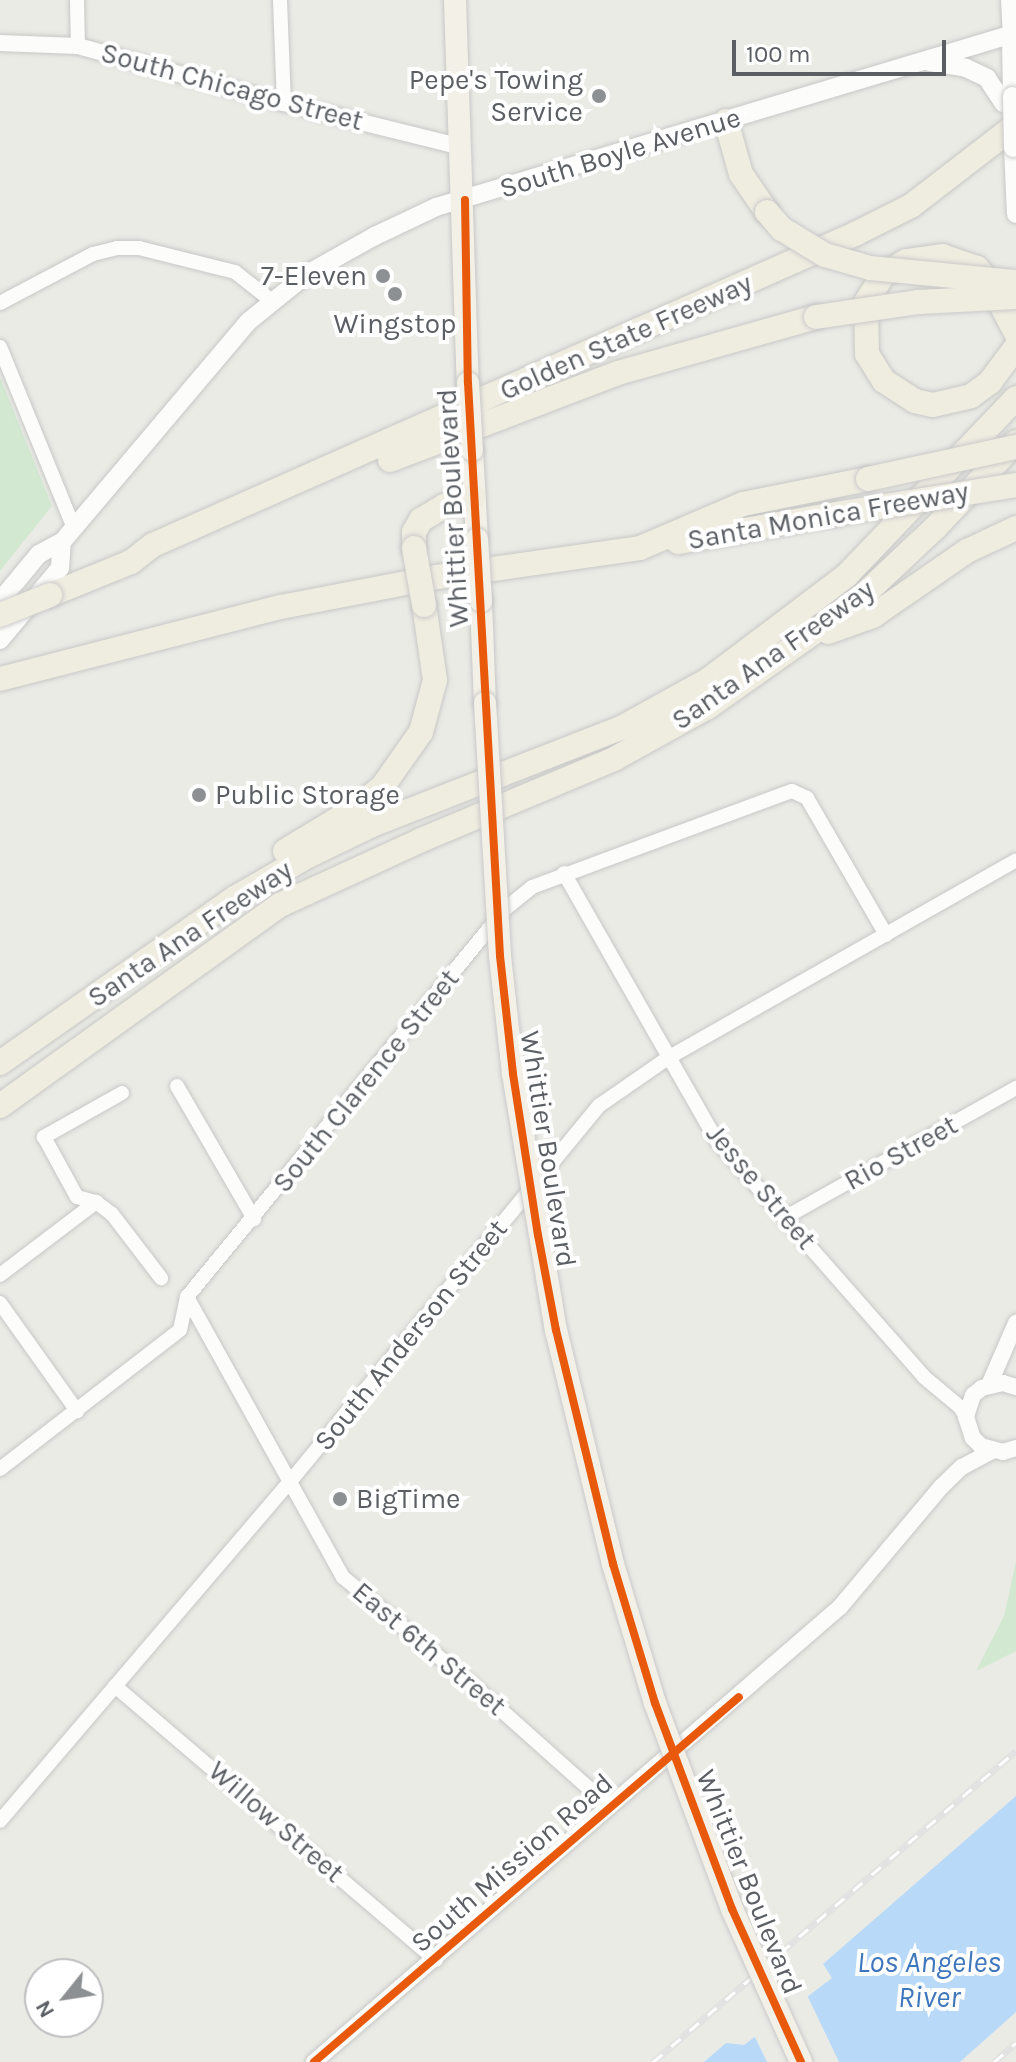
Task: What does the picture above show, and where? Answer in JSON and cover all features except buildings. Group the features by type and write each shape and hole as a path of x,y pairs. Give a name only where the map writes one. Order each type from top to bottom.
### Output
{"highway":[{"path":"726,121 741,174 767,212 782,229 825,255 870,268 1016,282"},
{"name":"Golden State Freeway","path":"0,615 131,562 153,545 855,234 911,206 1012,121"},
{"path":"1016,333 990,284 977,268 961,259 943,256 906,261 883,275 866,302 867,354 884,381 898,393 933,405 971,396 990,382 1016,347"},
{"path":"131,562 158,557 418,448 618,373 816,317 919,302 1016,297"},
{"name":"Santa Ana Freeway","path":"0,1063 235,898 372,825 623,727 708,680 846,576 1016,398"},
{"path":"0,679 281,607 437,577 640,548 743,504 1016,445"},
{"name":"Santa Ana Freeway","path":"0,1106 280,905 419,841 614,759 708,707 854,604 1016,445"},
{"name":"Santa Monica Freeway","path":"640,548 1016,485"},
{"path":"235,898 259,867 356,808 383,786 421,732 433,696 434,660 414,548 414,532 421,520 444,506 474,497"},
{"path":"799,643 873,616 967,551 1016,528"}],"main road":[{"name":"Whittier Boulevard","path":"455,0 465,200 468,383 500,956 511,1059 556,1330 613,1564 655,1703 732,1909 801,2062"},
{"name":"South Boyle Avenue","path":"0,601 39,554 68,534 249,321 307,274 385,230 436,207 1013,34"},
{"path":"1013,34 1012,121 1016,214"},
{"path":"923,61 966,68 987,78 1012,121"},
{"name":"South Boyle Avenue","path":"0,640 60,568 68,534"}],"street":[{"path":"77,0 78,46"},
{"path":"280,0 284,103"},
{"path":"1009,0 1013,34"},
{"name":"South Chicago Street","path":"0,43 78,46 284,103 462,147"},
{"path":"0,303 93,254 117,248 139,248 235,272 272,301"},
{"path":"0,347 68,534"},
{"name":"South Clarence Street","path":"0,1469 180,1330 187,1297 505,909 532,887 792,791 801,793 886,935"},
{"name":"South Anderson Street","path":"0,1821 289,1483 600,1105 668,1058 1016,860"},
{"name":"Jesse Street","path":"564,873 716,1140 921,1374 960,1407 967,1424"},
{"path":"177,1086 254,1219"},
{"name":"Rio Street","path":"786,1217 1016,1088"},
{"path":"122,1093 44,1137 77,1197 96,1202 112,1214 161,1278"},
{"path":"0,1275 96,1202"},
{"name":"East 6th Street","path":"187,1297 343,1577 474,1686 610,1807"},
{"path":"0,1303 77,1411"},
{"path":"962,1467 967,1424 1016,1323"},
{"path":"943,1393 982,1389 1003,1383 1016,1385 1005,1350"},
{"path":"967,1424 981,1446 992,1451 1016,1448"},
{"name":"South Mission Road","path":"314,2062 436,1960 840,1607 962,1467 992,1451"},
{"name":"Willow Street","path":"115,1686 436,1960"}],"green space":[{"path":"0,377 52,506 0,571"},
{"path":"1016,1561 1016,1651 976,1671 1004,1616"}],"water":[{"name":"Los Angeles River","path":"1016,1796 1016,2012 960,2062 704,2062 726,2043 744,2045 832,1978 823,1964"}],"pier":[{"path":"806,1993 839,2062 767,2062 753,2033"}],"railway":[{"path":"653,2062 1016,1751"},
{"path":"994,2062 1016,2043"}],"cycle path":[{"path":"465,200 468,383 500,956 513,1074 538,1235 556,1330 613,1564 655,1703 732,1909 801,2062"},
{"path":"314,2062 739,1697"}],"place":[{"name":"Pepe's Towing Service","path":"599,96"},
{"name":"7-Eleven","path":"383,276"},
{"name":"Wingstop","path":"395,294"},
{"name":"Public Storage","path":"199,795"},
{"name":"BigTime","path":"340,1499"}]}
